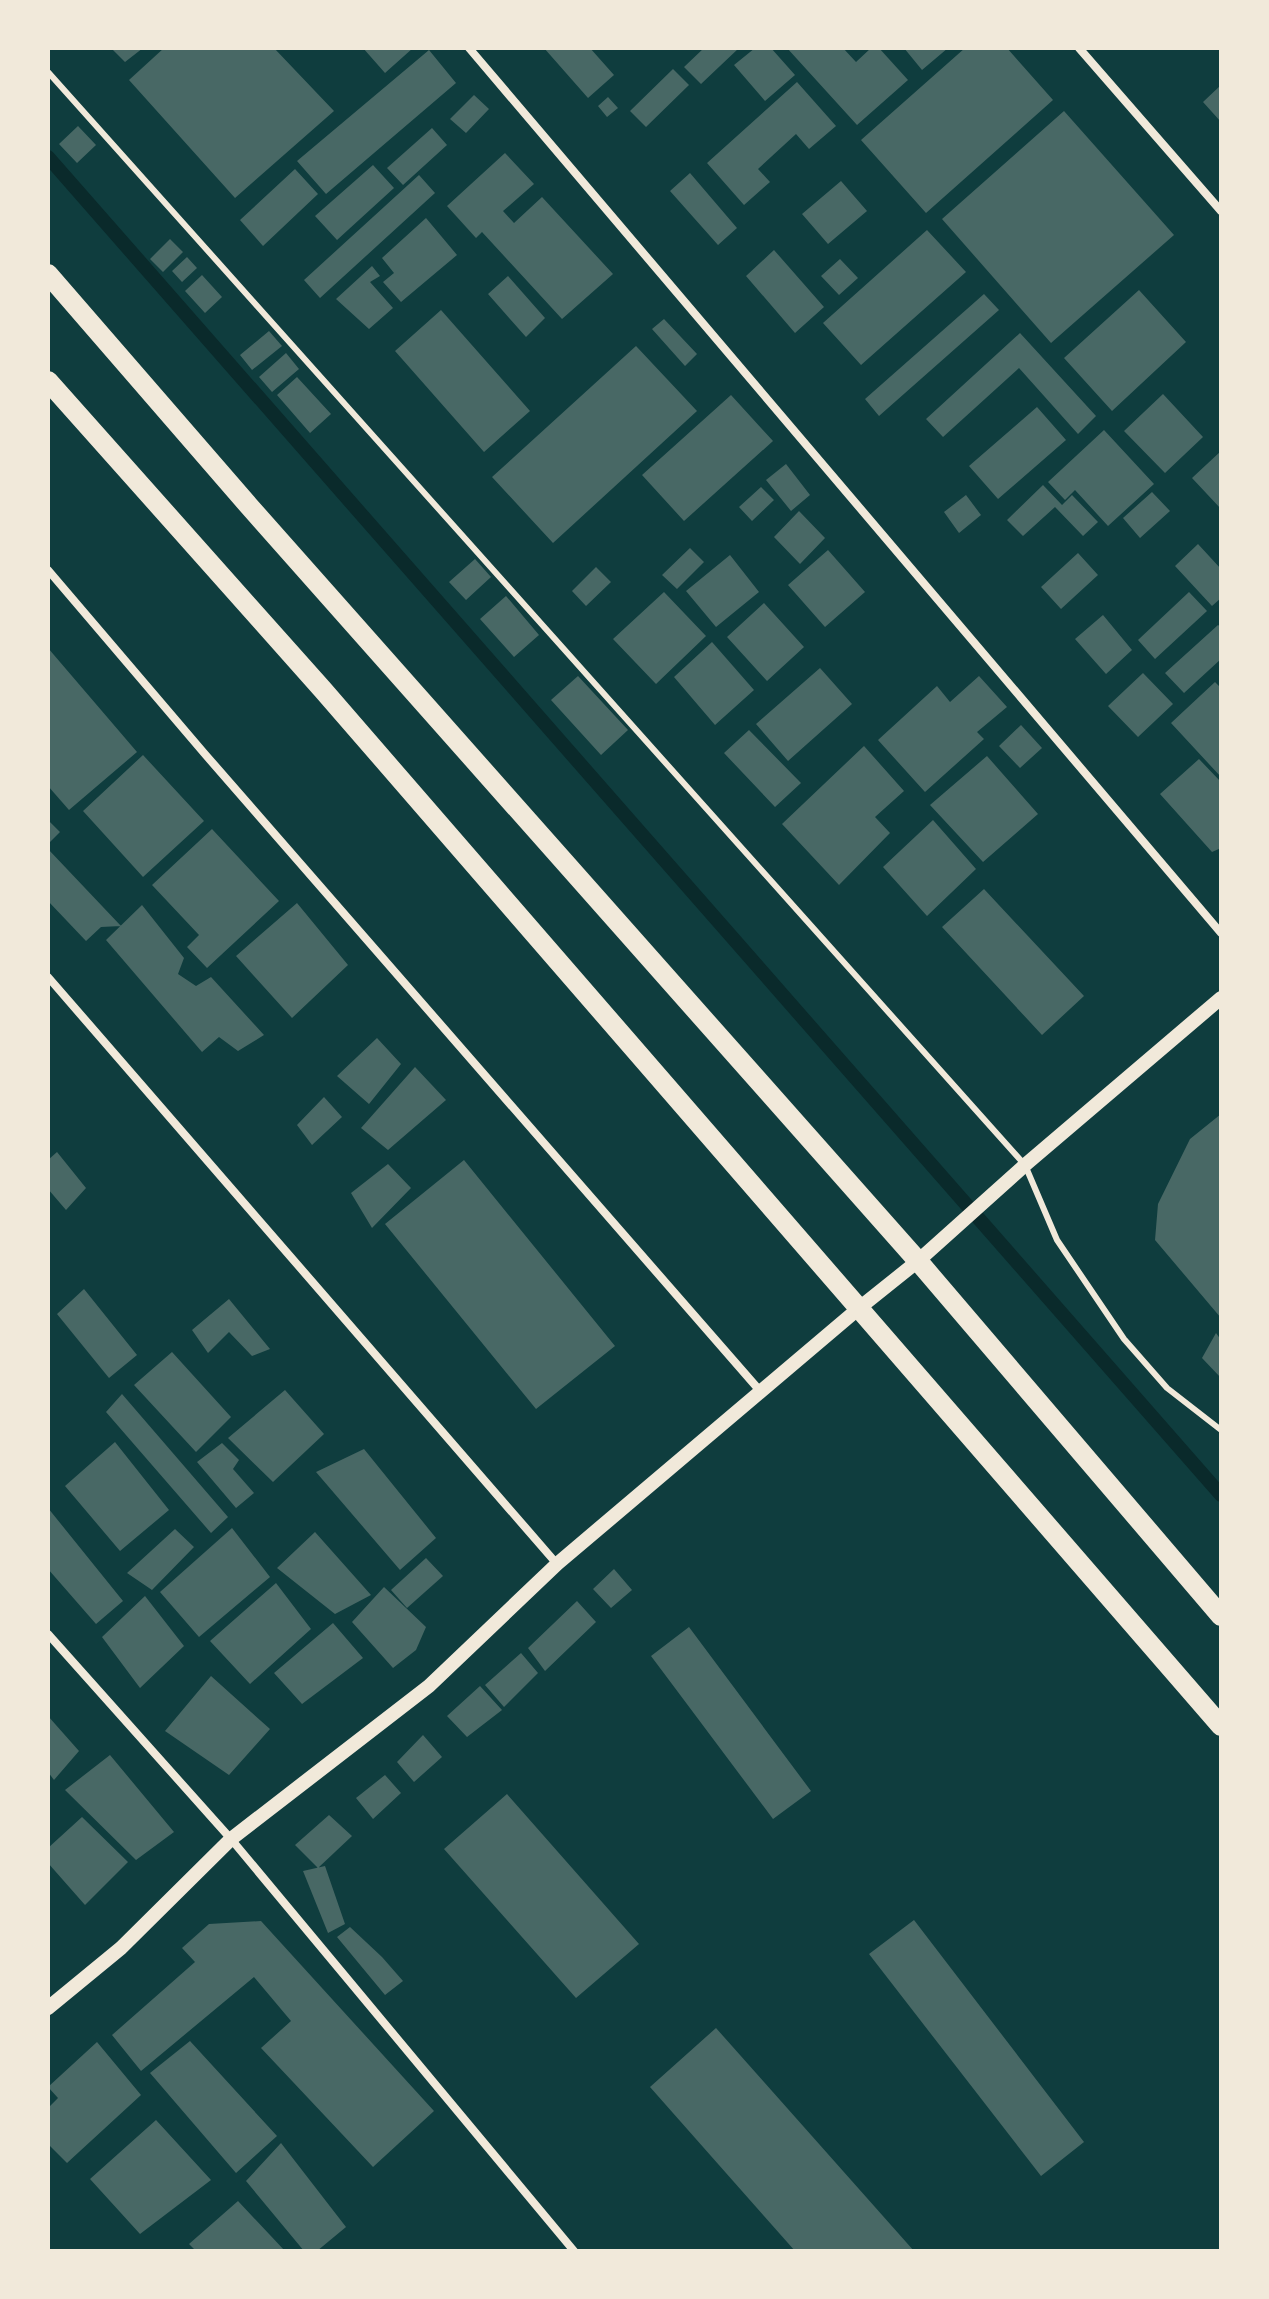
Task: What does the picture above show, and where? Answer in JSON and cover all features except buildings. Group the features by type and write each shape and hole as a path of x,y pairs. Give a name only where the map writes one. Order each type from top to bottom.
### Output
{"main road":[{"path":"48,274 249,506 918,1261 1221,1616"},
{"path":"48,381 323,690 1221,1726"}],"street":[{"path":"469,48 1221,933"},
{"path":"1079,48 1221,211"},
{"path":"48,570 761,1393"},
{"path":"48,977 557,1564"},
{"path":"48,2008 121,1948 231,1839 429,1686 557,1564 918,1261 1221,998"},
{"path":"48,1634 231,1839 574,2251"}],"lane":[{"path":"48,72 1025,1165 1057,1240 1124,1339 1167,1388 1221,1430"}],"waterway":[{"path":"48,157 1221,1495"}]}
